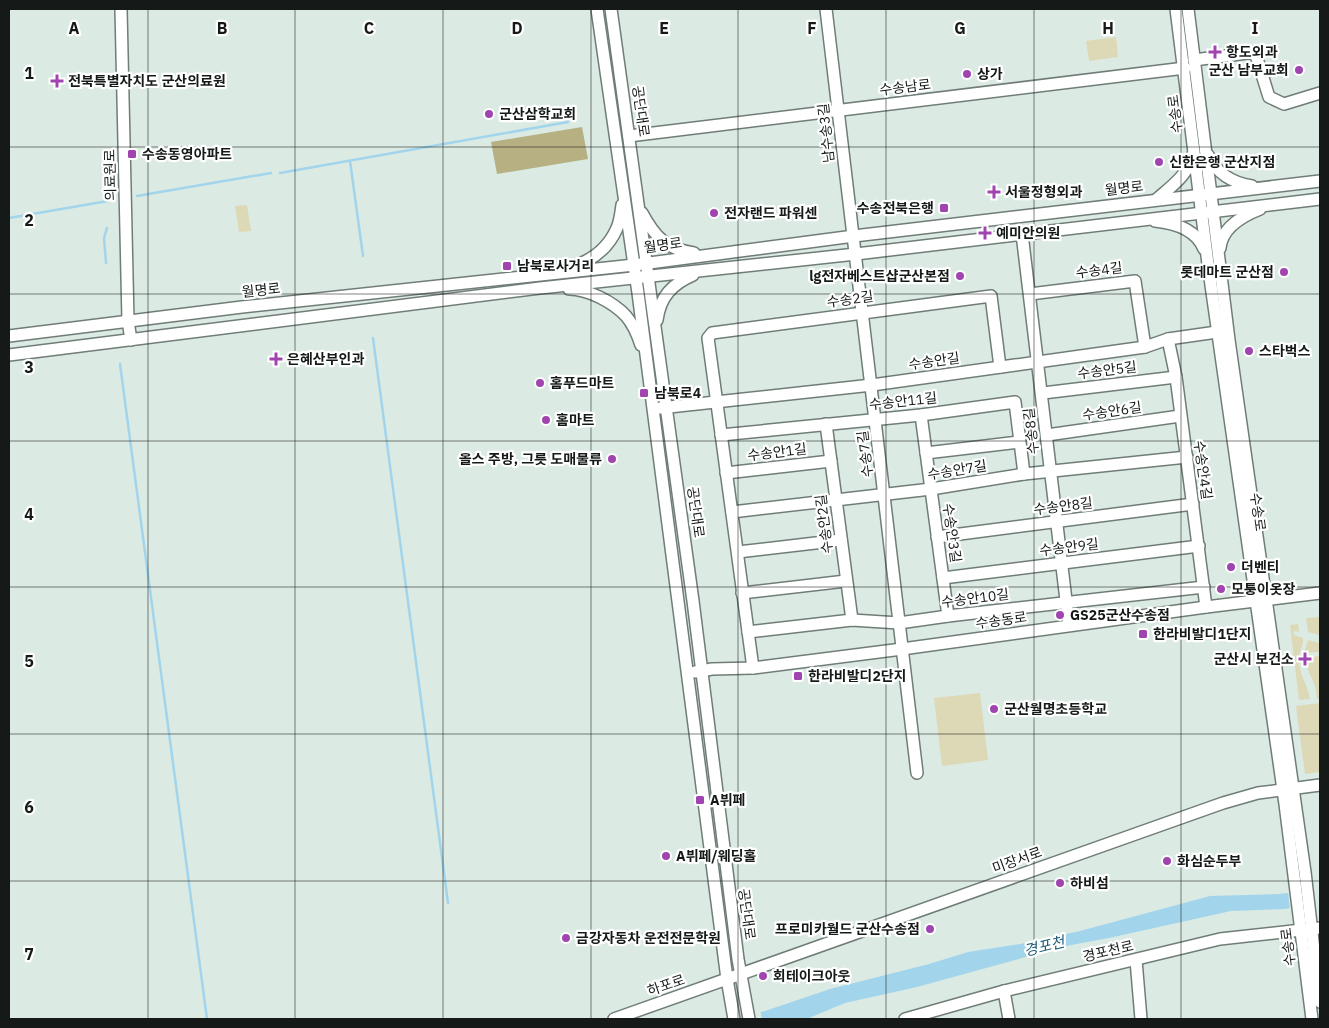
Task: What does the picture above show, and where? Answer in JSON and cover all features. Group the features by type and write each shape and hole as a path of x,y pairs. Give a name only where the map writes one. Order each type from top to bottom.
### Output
{"street":[{"name":"의료원로","path":"121,9 128,321 131,340"},
{"name":"공단대로","path":"597,9 636,279 727,979 734,1019"},
{"name":"공단대로","path":"611,9 702,670 740,974 749,1019"},
{"name":"남수송3길","path":"826,9 856,254"},
{"name":"수송로","path":"1176,9 1184,68 1200,148"},
{"name":"수송로","path":"1188,9 1194,60 1200,148 1213,260 1299,873 1320,1002"},
{"path":"1194,60 1255,52 1269,97 1284,104 1320,93"},
{"name":"수송남로","path":"629,136 1184,68"},
{"path":"1157,199 1182,176 1200,148 1225,176 1245,185 1264,188"},
{"name":"월명로","path":"9,336 252,306 634,265 705,254 1320,181"},
{"path":"539,275 573,266 595,257 604,248 617,228 624,196"},
{"path":"637,196 642,213 656,236 682,251 705,254"},
{"path":"9,355 540,288 856,254 1320,199"},
{"path":"1213,260 1224,233 1230,226 1245,216 1274,204"},
{"path":"1139,220 1169,223 1188,231 1200,240 1213,260"},
{"name":"수송8길","path":"1022,234 1069,625"},
{"name":"수송7길","path":"856,254 917,773"},
{"name":"수송로","path":"1213,260 1217,332 1260,600"},
{"path":"657,344 657,318 664,296 673,286 684,279 710,270"},
{"name":"수송4길","path":"1030,294 1135,281 1145,347"},
{"path":"540,288 577,289 600,298 615,307 626,317 638,337 648,368"},
{"name":"수송2길","path":"716,401 708,338 712,333 990,296 1000,367"},
{"name":"수송안길","path":"653,408 872,385 1145,347 1168,339 1217,332"},
{"name":"수송안4길","path":"1168,339 1176,378 1206,607"},
{"name":"수송안5길","path":"1042,393 1176,378"},
{"path":"716,401 753,668"},
{"name":"수송안11길","path":"721,435 921,415 1014,402 1024,474"},
{"name":"수송안3길","path":"921,415 948,616"},
{"name":"수송안6길","path":"1047,435 1180,416"},
{"name":"수송안2길","path":"826,424 852,620"},
{"path":"926,454 1019,442"},
{"name":"수송안7길","path":"732,512 931,489 1024,474 1187,458"},
{"name":"수송안1길","path":"726,473 831,461"},
{"name":"수송안8길","path":"937,537 1193,504"},
{"path":"738,552 841,540"},
{"name":"수송안9길","path":"943,578 1199,546"},
{"path":"742,593 846,580"},
{"name":"수송안10길","path":"748,632 852,620 899,623 1204,587"},
{"name":"수송동로","path":"687,673 712,668 753,668 902,650 1069,625 1320,593"},
{"name":"미장서로","path":"727,979 1223,803 1258,793 1320,784"},
{"name":"수송로","path":"1309,926 1312,1019"},
{"name":"경포천로","path":"905,1019 1004,992 1220,940 1309,926"},
{"path":"1136,960 1141,1019"},
{"name":"하포로","path":"614,1019 727,979"},
{"path":"1004,992 1008,1019"}],"shaded area":[{"path":"1116,37 1118,57 1089,61 1086,41"},
{"path":"582,127 588,159 497,174 491,142"},
{"path":"247,205 251,231 239,232 235,206"},
{"path":"1320,617 1320,635 1308,632 1306,618"},
{"path":"1298,624 1299,632 1294,631 1294,635 1303,638 1299,663 1310,699 1299,700 1290,625"},
{"path":"1308,640 1320,643 1320,652 1304,653"},
{"path":"1320,656 1320,699 1317,699 1315,686 1308,669 1307,658"},
{"path":"980,693 988,760 942,766 934,698"},
{"path":"1320,703 1320,772 1305,774 1296,706"}],"water":[{"name":"경포천","path":"1320,890 1320,905 1283,909 1231,911 1066,946 917,987 845,1003 809,1018 727,1019 765,1011 830,989 968,952 1020,944 1080,931 1210,896 1278,894"}],"pier":[{"path":"1320,887 1320,907 1290,911 1288,891"},
{"path":"760,1009 762,1019 725,1019 726,1017"}],"waterway":[{"path":"280,173 568,122"},
{"path":"350,161 363,256"},
{"path":"137,196 271,173"},
{"path":"9,218 108,201"},
{"path":"106,263 104,238 107,228"},
{"path":"373,338 448,903"},
{"path":"120,364 207,1019"}],"place":[{"name":"항도외과","path":"1215,52"},
{"name":"군산 남부교회","path":"1299,70"},
{"name":"상가","path":"967,74"},
{"name":"전북특별자치도 군산의료원","path":"57,81"},
{"name":"군산삼학교회","path":"489,114"},
{"name":"수송동영아파트","path":"132,154"},
{"name":"신한은행 군산지점","path":"1159,162"},
{"name":"서울정형외과","path":"994,192"},
{"name":"수송전북은행","path":"944,208"},
{"name":"전자랜드 파워센","path":"714,213"},
{"name":"예미안의원","path":"985,233"},
{"name":"남북로사거리","path":"507,266"},
{"name":"롯데마트 군산점","path":"1284,272"},
{"name":"lg전자베스트샵군산본점","path":"960,276"},
{"name":"스타벅스","path":"1249,351"},
{"name":"은혜산부인과","path":"276,359"},
{"name":"홈푸드마트","path":"540,383"},
{"name":"남북로4","path":"644,393"},
{"name":"홈마트","path":"546,420"},
{"name":"올스 주방, 그릇 도매물류","path":"612,459"},
{"name":"더벤티","path":"1231,567"},
{"name":"모퉁이옷장","path":"1221,589"},
{"name":"GS25군산수송점","path":"1060,615"},
{"name":"한라비발디1단지","path":"1143,634"},
{"name":"군산시 보건소","path":"1305,659"},
{"name":"한라비발디2단지","path":"798,676"},
{"name":"군산월명초등학교","path":"994,709"},
{"name":"A뷔페","path":"700,800"},
{"name":"A뷔페/웨딩홀","path":"666,856"},
{"name":"화심순두부","path":"1167,861"},
{"name":"하비섬","path":"1060,883"},
{"name":"프로미카월드 군산수송점","path":"930,929"},
{"name":"금강자동차 운전전문학원","path":"566,938"},
{"name":"회테이크아웃","path":"763,976"}]}
